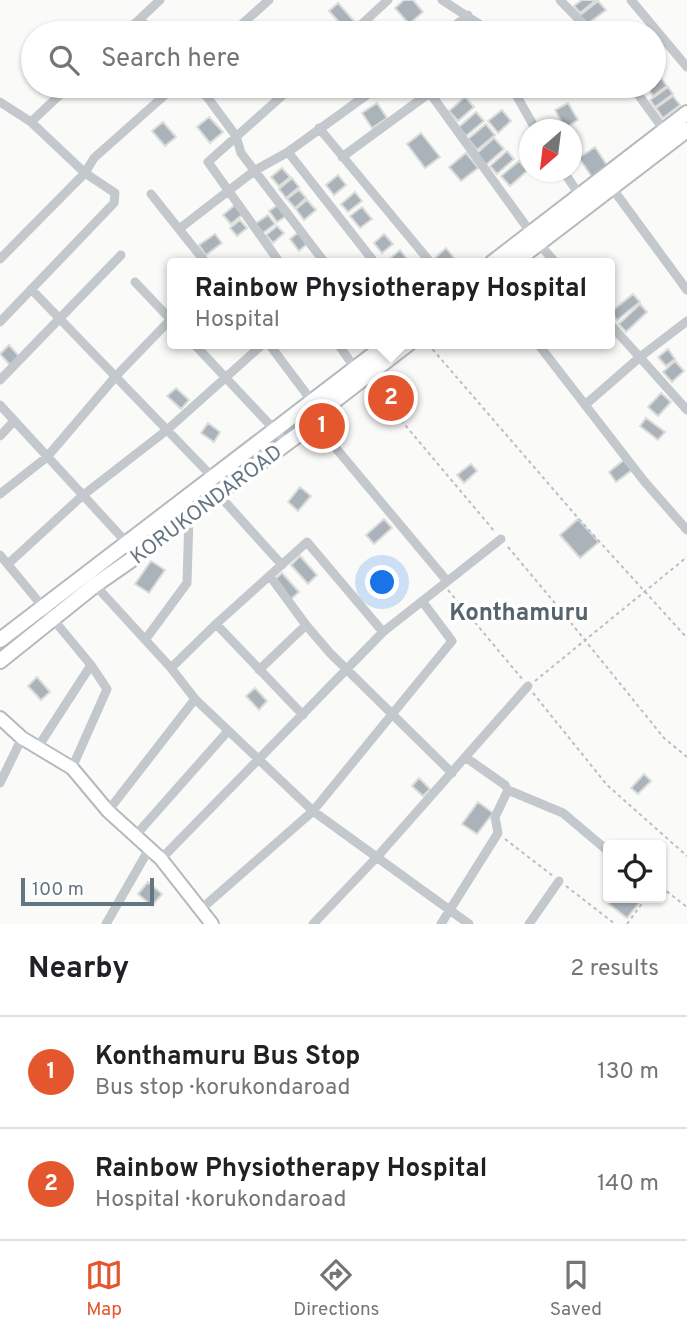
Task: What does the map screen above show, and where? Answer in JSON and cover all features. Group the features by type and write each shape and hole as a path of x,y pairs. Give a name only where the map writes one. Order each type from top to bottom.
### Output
{"main road":[{"path":"584,201 612,188 669,136 687,113"},
{"path":"501,258 535,238 669,136 687,130"},
{"path":"517,258 535,238"},
{"name":"KORUKONDAROAD","path":"0,661 48,614 138,555 287,443 316,412 364,378 387,349"},
{"path":"0,640 48,614 127,544 275,430 316,412"},
{"path":"0,718 22,738 72,768 108,811 161,859 212,924"}],"street":[{"path":"140,19 160,0"},
{"path":"245,21 269,0"},
{"path":"365,21 387,0"},
{"path":"442,0 476,21"},
{"path":"560,0 580,21"},
{"path":"631,0 649,21"},
{"path":"461,21 468,15"},
{"path":"666,41 687,66"},
{"path":"30,122 56,98"},
{"path":"0,259 85,173 94,158 162,98"},
{"path":"208,98 236,136 242,153 321,258"},
{"path":"276,258 208,162 279,98"},
{"path":"179,229 255,171 288,152 362,98"},
{"path":"342,157 422,98"},
{"path":"433,98 552,258"},
{"path":"517,98 530,119"},
{"path":"641,98 669,136"},
{"path":"0,102 30,122 85,173 115,193 114,203 0,322"},
{"path":"319,128 427,258"},
{"path":"288,152 371,258"},
{"path":"571,182 584,201"},
{"path":"612,188 687,290"},
{"path":"151,194 202,258"},
{"path":"0,380 121,255"},
{"path":"135,282 167,316"},
{"path":"31,289 213,478 221,492 282,565"},
{"path":"585,405 687,321"},
{"path":"0,494 47,457 116,376 167,324"},
{"path":"615,330 687,410"},
{"path":"199,349 287,443"},
{"path":"8,565 82,496 167,430 257,349"},
{"path":"272,349 316,412 445,582"},
{"path":"342,349 364,378"},
{"path":"542,349 644,481 687,530"},
{"path":"0,405 138,555"},
{"path":"0,436 14,421"},
{"path":"145,640 187,583 188,516"},
{"path":"161,859 383,632 501,539"},
{"path":"172,668 216,624 307,542 383,632"},
{"path":"0,555 91,665 107,689 72,768"},
{"path":"270,576 306,625 347,670 452,773"},
{"path":"95,585 172,668 195,699 313,811 469,924"},
{"path":"200,910 313,811 452,641 422,601"},
{"path":"216,624 303,715"},
{"path":"259,670 306,625"},
{"path":"38,747 91,665"},
{"path":"313,924 377,858 528,687"},
{"path":"108,811 195,699"},
{"path":"135,836 228,731"},
{"path":"0,783 22,738"},
{"path":"466,757 508,790 563,813 603,847"},
{"path":"441,924 498,833 495,817 508,790"},
{"path":"106,924 149,849"},
{"path":"529,924 559,881"}],"path":[{"path":"432,349 578,518 687,638"},
{"path":"364,378 501,539 664,738 687,757"},
{"path":"528,687 687,557"},
{"path":"445,582 607,785 687,856"},
{"path":"666,891 687,907"},
{"path":"627,924 642,903"}],"building":[{"path":"404,0 413,0 423,12 412,21 406,21 395,8"},
{"path":"582,0 596,0 580,13 574,6"},
{"path":"598,1 606,10 591,21 583,21 579,16"},
{"path":"338,3 354,21 338,21 329,11"},
{"path":"668,87 673,94 655,107 650,100 666,98"},
{"path":"673,96 680,105 663,118 656,108"},
{"path":"464,98 474,107 458,121 449,111"},
{"path":"377,103 387,118 372,128 362,113"},
{"path":"568,103 577,119 560,119 555,110"},
{"path":"502,110 511,121 498,133 488,121"},
{"path":"476,112 484,121 466,136 459,127"},
{"path":"209,117 223,132 210,143 197,127"},
{"path":"163,122 176,137 165,146 152,131"},
{"path":"486,124 495,135 477,150 468,139"},
{"path":"421,133 440,157 425,168 407,144"},
{"path":"494,138 504,149 486,165 476,154"},
{"path":"595,147 608,167 592,177 582,162 582,156"},
{"path":"507,151 514,159 497,174 490,166"},
{"path":"466,153 478,168 461,181 449,167"},
{"path":"519,161 519,178 510,186 501,176"},
{"path":"282,168 290,177 279,186 271,177"},
{"path":"338,175 346,185 334,195 326,185"},
{"path":"292,178 299,187 286,198 279,189"},
{"path":"299,190 306,198 295,208 287,199"},
{"path":"355,192 362,201 348,212 341,204"},
{"path":"307,200 316,210 304,220 296,209"},
{"path":"235,205 243,214 231,224 223,215"},
{"path":"278,205 286,216 277,222 269,211"},
{"path":"362,207 372,219 360,228 350,216"},
{"path":"268,215 275,224 263,233 255,224"},
{"path":"240,220 247,228 237,236 230,228"},
{"path":"277,226 284,233 273,243 266,235"},
{"path":"299,232 308,243 299,251 290,239"},
{"path":"215,234 222,243 206,255 199,245"},
{"path":"384,234 393,244 382,253 374,243"},
{"path":"446,248 454,258 435,258"},
{"path":"400,250 406,258 391,258"},
{"path":"633,294 640,302 617,320 615,309"},
{"path":"640,304 647,312 626,332 619,324"},
{"path":"9,345 19,356 10,365 0,354"},
{"path":"668,349 675,359 666,366 658,357"},
{"path":"675,361 684,371 672,382 663,372"},
{"path":"381,379 402,403 395,409 374,385"},
{"path":"176,388 189,400 181,409 167,396"},
{"path":"661,393 671,402 658,416 648,407"},
{"path":"646,418 665,432 658,440 640,426"},
{"path":"208,423 220,432 214,442 201,433"},
{"path":"624,460 632,470 616,482 609,472"},
{"path":"471,464 477,471 464,483 457,475"},
{"path":"300,487 311,496 298,511 288,502"},
{"path":"384,519 392,528 374,544 366,535"},
{"path":"578,519 599,542 580,558 560,535"},
{"path":"300,556 317,575 308,584 291,565"},
{"path":"151,561 165,570 149,593 135,584"},
{"path":"282,573 299,592 291,599 274,580"},
{"path":"37,677 50,692 41,700 28,686"},
{"path":"255,688 267,701 259,710 246,696"},
{"path":"644,774 651,781 638,794 631,788"},
{"path":"419,778 430,789 423,796 412,786"},
{"path":"478,802 493,813 477,834 462,824"},
{"path":"148,882 162,894 152,906 138,894"},
{"path":"610,903 639,903 627,918"}],"place":[{"name":"Rainbow Physiotherapy Hospital","path":"391,398"},
{"name":"Konthamuru Bus Stop","path":"322,426"}],"district":[{"name":"Konthamuru","path":"519,612"}]}
